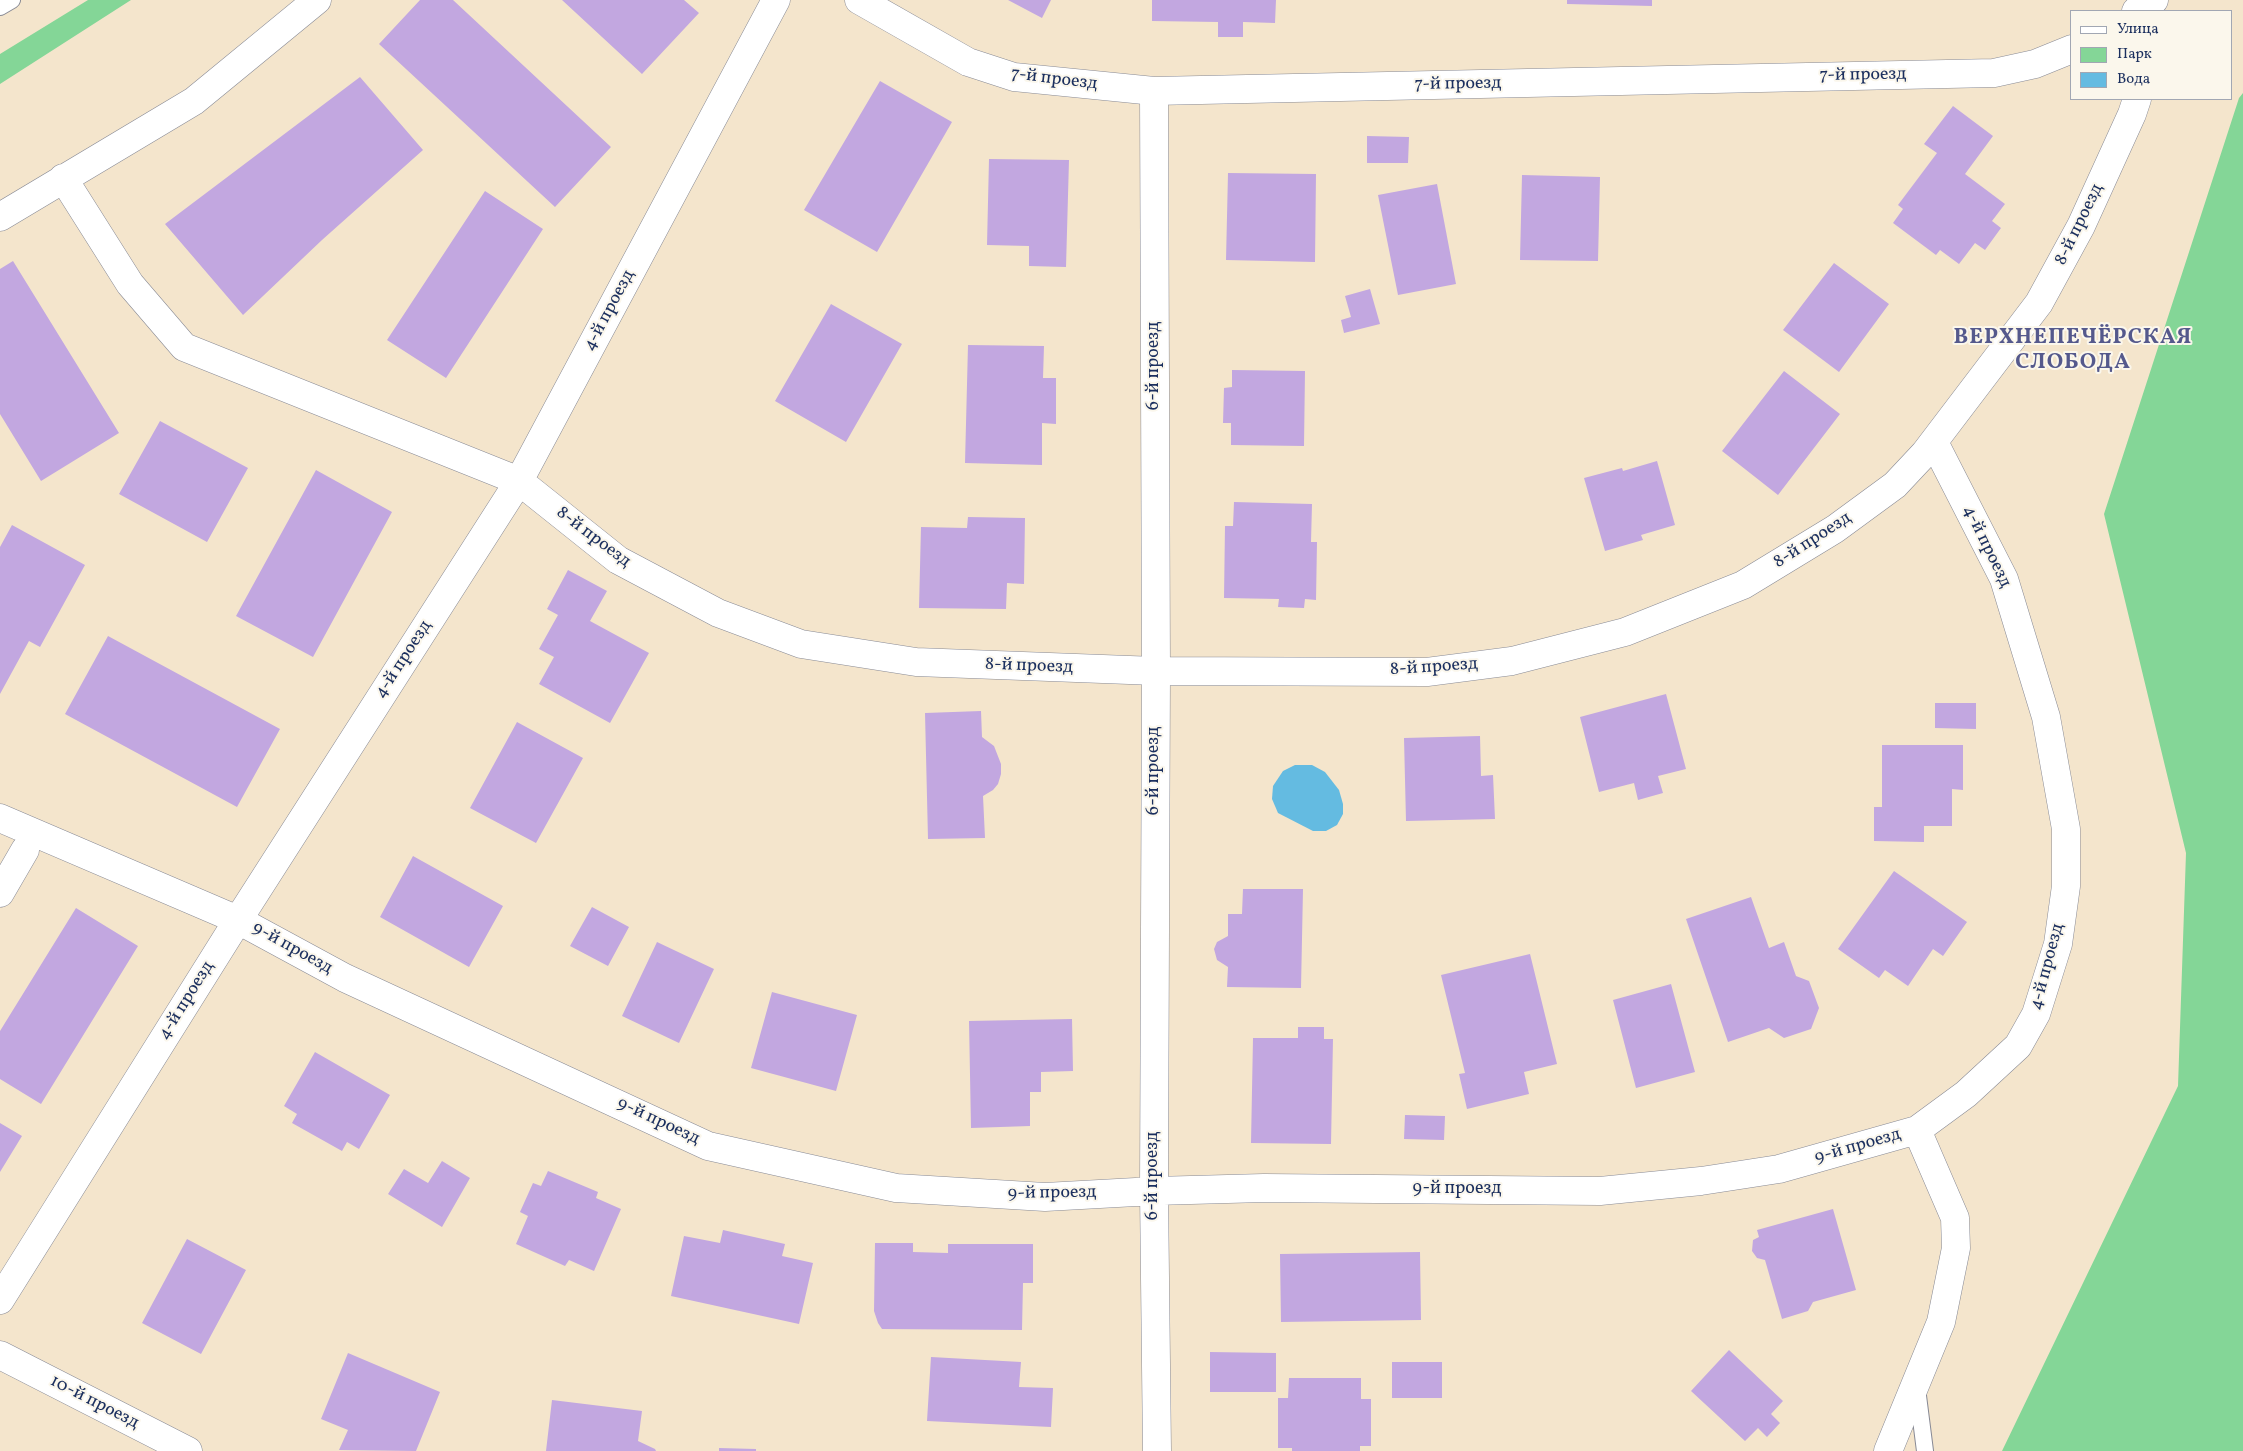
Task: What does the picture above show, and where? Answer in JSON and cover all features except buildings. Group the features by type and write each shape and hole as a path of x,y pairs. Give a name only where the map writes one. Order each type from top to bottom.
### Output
{"street":[{"path":"0,217 194,101 316,0"},
{"name":"4-й проезд","path":"0,1300 238,920 519,481 776,0"},
{"name":"7-й проезд","path":"859,0 968,62 1014,77 1154,91 1994,73 2035,64 2070,50"},
{"path":"2138,10 2155,0"},
{"name":"6-й проезд","path":"1154,91 1156,671 1154,1191 1157,1451"},
{"name":"8-й проезд","path":"64,178 130,284 184,347 519,481 618,560 718,613 801,644 916,662 1156,671 1427,672 1512,661 1625,632 1743,586 1835,529 1895,485 1934,442 2039,303 2081,226 2137,100"},
{"name":"4-й проезд","path":"1917,1130 1966,1094 2018,1046 2036,1014 2058,944 2066,886 2066,829 2046,717 2004,579 1934,442"},
{"name":"9-й проезд","path":"0,818 238,920 345,978 708,1146 896,1188 1045,1197 1154,1191 1264,1188 1600,1191 1701,1181 1779,1169 1917,1130"},
{"path":"0,893 25,850"},
{"path":"1888,1451 1941,1322 1956,1248 1955,1218 1917,1130"},
{"name":"10-й проезд","path":"0,1354 188,1451"}],"lane":[{"path":"0,7 12,0"},
{"path":"1916,1380 1926,1451"}],"green space":[{"path":"88,0 131,0 0,84 0,54"},
{"path":"2243,93 2243,1451 2002,1451 2178,1086 2186,853 2104,514 2239,98"}],"water":[{"path":"1295,765 1312,765 1325,772 1339,790 1343,804 1343,814 1337,825 1326,831 1313,831 1278,813 1272,799 1273,786 1283,771"}],"district":[{"name":"ВЕРХНЕПЕЧЁРСКАЯ СЛОБОДА","path":"2073,352"}]}
